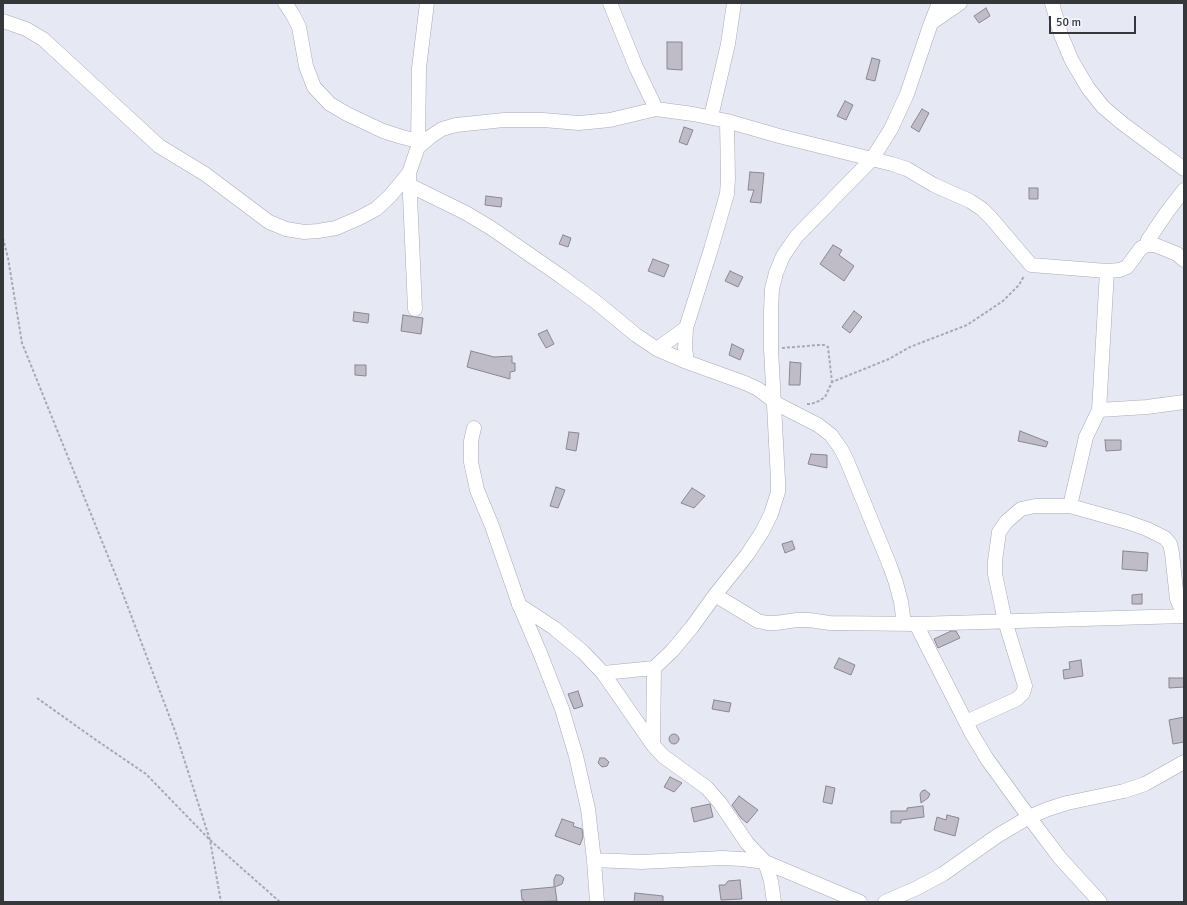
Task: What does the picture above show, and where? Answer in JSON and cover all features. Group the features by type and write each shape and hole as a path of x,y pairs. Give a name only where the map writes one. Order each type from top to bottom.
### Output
{"street":[{"path":"285,3 299,27 306,66 314,87 330,104 383,131 418,144"},
{"path":"415,309 415,280 409,179 418,144 419,68 427,3"},
{"path":"610,3 636,67 656,109"},
{"path":"711,117 728,44 734,3"},
{"path":"603,673 654,668 692,628 762,532 771,514 778,492 771,349 772,289 776,274 783,256 796,237 872,158 890,128 907,94 939,3"},
{"path":"931,23 960,3"},
{"path":"1050,4 1072,61 1092,93 1103,107 1184,169"},
{"path":"3,21 26,29 43,39 159,146 205,174 270,222 281,227 304,232 318,232 336,228 376,209 409,179"},
{"path":"418,144 442,129 456,125 504,120 543,120 579,123 610,120 656,109 711,117 779,136 872,158 907,169 934,185 970,201 982,209 1031,265 1107,271 1120,270 1127,267 1141,248 1147,245 1155,245 1170,250 1184,260"},
{"path":"688,362 685,348 686,328 725,204 728,179 727,121"},
{"path":"409,179 491,228 568,281 636,335 657,349 688,362 745,382 758,389 779,405 818,425 831,435 841,449 890,566 901,602 910,624 987,759 1028,817 1060,858 1100,902"},
{"path":"1147,245 1148,240 1184,190"},
{"path":"1070,506 1086,437 1099,410 1107,271"},
{"path":"657,349 686,328"},
{"path":"1099,410 1184,402"},
{"path":"474,428 471,441 471,462 477,490 492,526 519,604 562,709 572,742 588,809 597,902"},
{"path":"966,722 1018,699 1024,693 1024,686 1005,621 995,574 995,561 999,532 1006,522 1021,509 1035,506 1070,506 1127,522 1147,529 1165,538 1170,544 1178,599 1184,612"},
{"path":"715,595 758,621 776,624 798,620 830,623 910,624 1184,616"},
{"path":"519,604 554,628 583,652 603,673 653,745 663,756 707,788 720,803 747,844 765,862 771,881 774,902"},
{"path":"653,745 654,668"},
{"path":"885,902 917,888 942,874 997,836 1028,817 1067,803 1124,791 1145,784 1184,762"},
{"path":"594,860 641,862 722,858 765,862 860,902"}],"path":[{"path":"3,238 8,258 22,343 118,581 170,717 210,840 221,902"},
{"path":"832,382 889,359 910,347 967,325 1003,301 1019,285 1031,265"},
{"path":"771,349 819,345 828,347 832,382 825,397 811,404 804,404"},
{"path":"37,698 146,774 210,840 280,902"}],"building":[{"path":"986,8 990,16 979,23 974,16"},
{"path":"667,42 682,42 682,70 667,69"},
{"path":"872,58 880,60 875,81 866,79"},
{"path":"845,101 853,105 846,120 837,116"},
{"path":"922,109 929,113 919,132 911,127"},
{"path":"684,127 693,130 687,145 679,142"},
{"path":"750,172 764,173 761,203 750,202 754,190 748,190"},
{"path":"1029,188 1038,188 1038,199 1029,199"},
{"path":"486,196 502,198 501,207 485,205"},
{"path":"563,235 571,238 568,247 559,244"},
{"path":"833,245 842,250 839,255 854,266 844,281 820,264"},
{"path":"653,259 669,265 664,277 648,271"},
{"path":"730,271 743,277 738,287 725,281"},
{"path":"854,311 862,317 850,333 842,327"},
{"path":"354,312 369,314 368,323 353,321"},
{"path":"403,315 423,318 421,334 401,331"},
{"path":"547,330 554,344 546,348 538,334"},
{"path":"732,344 744,350 740,360 729,355"},
{"path":"471,351 494,357 512,356 512,363 515,363 515,371 510,372 510,379 467,367"},
{"path":"790,362 801,363 800,385 789,385"},
{"path":"355,365 366,365 366,376 355,375"},
{"path":"1020,431 1048,442 1046,447 1018,441"},
{"path":"569,432 579,433 576,451 566,449"},
{"path":"1105,440 1121,440 1121,450 1106,451"},
{"path":"811,454 827,455 827,468 808,464"},
{"path":"556,487 565,490 558,508 550,506"},
{"path":"692,488 705,496 694,508 681,503"},
{"path":"792,541 795,549 785,553 782,544"},
{"path":"1123,551 1148,553 1147,571 1122,569"},
{"path":"1142,594 1142,604 1132,604 1132,595"},
{"path":"951,631 956,631 960,638 938,648 934,639"},
{"path":"839,658 855,665 851,675 834,668"},
{"path":"1081,660 1083,676 1064,679 1063,670 1070,669 1069,662"},
{"path":"1169,678 1184,678 1184,687 1169,688"},
{"path":"578,691 583,706 574,709 568,694"},
{"path":"714,700 731,703 729,712 712,709"},
{"path":"1184,717 1184,742 1173,744 1169,720"},
{"path":"672,734 676,734 678,735 678,743 672,744 669,741 669,737"},
{"path":"600,758 605,758 609,762 607,766 602,767 598,763"},
{"path":"670,777 682,783 674,792 664,787"},
{"path":"826,786 835,788 832,804 823,802"},
{"path":"925,790 930,794 928,798 921,803 920,794"},
{"path":"739,796 758,810 747,823 741,818 732,805"},
{"path":"710,804 713,817 694,822 691,808"},
{"path":"923,806 924,817 901,820 901,823 891,823 891,811 907,811 907,808"},
{"path":"947,815 959,818 955,836 934,830 937,817 946,820"},
{"path":"562,819 574,823 573,826 582,829 583,837 580,845 555,836"},
{"path":"556,875 560,875 564,878 562,884 555,887 557,901 524,902 524,900 522,900 521,890 554,887 554,879"},
{"path":"740,880 742,899 721,900 719,885 725,885 728,881"},
{"path":"635,893 663,896 663,902 634,902"}]}
